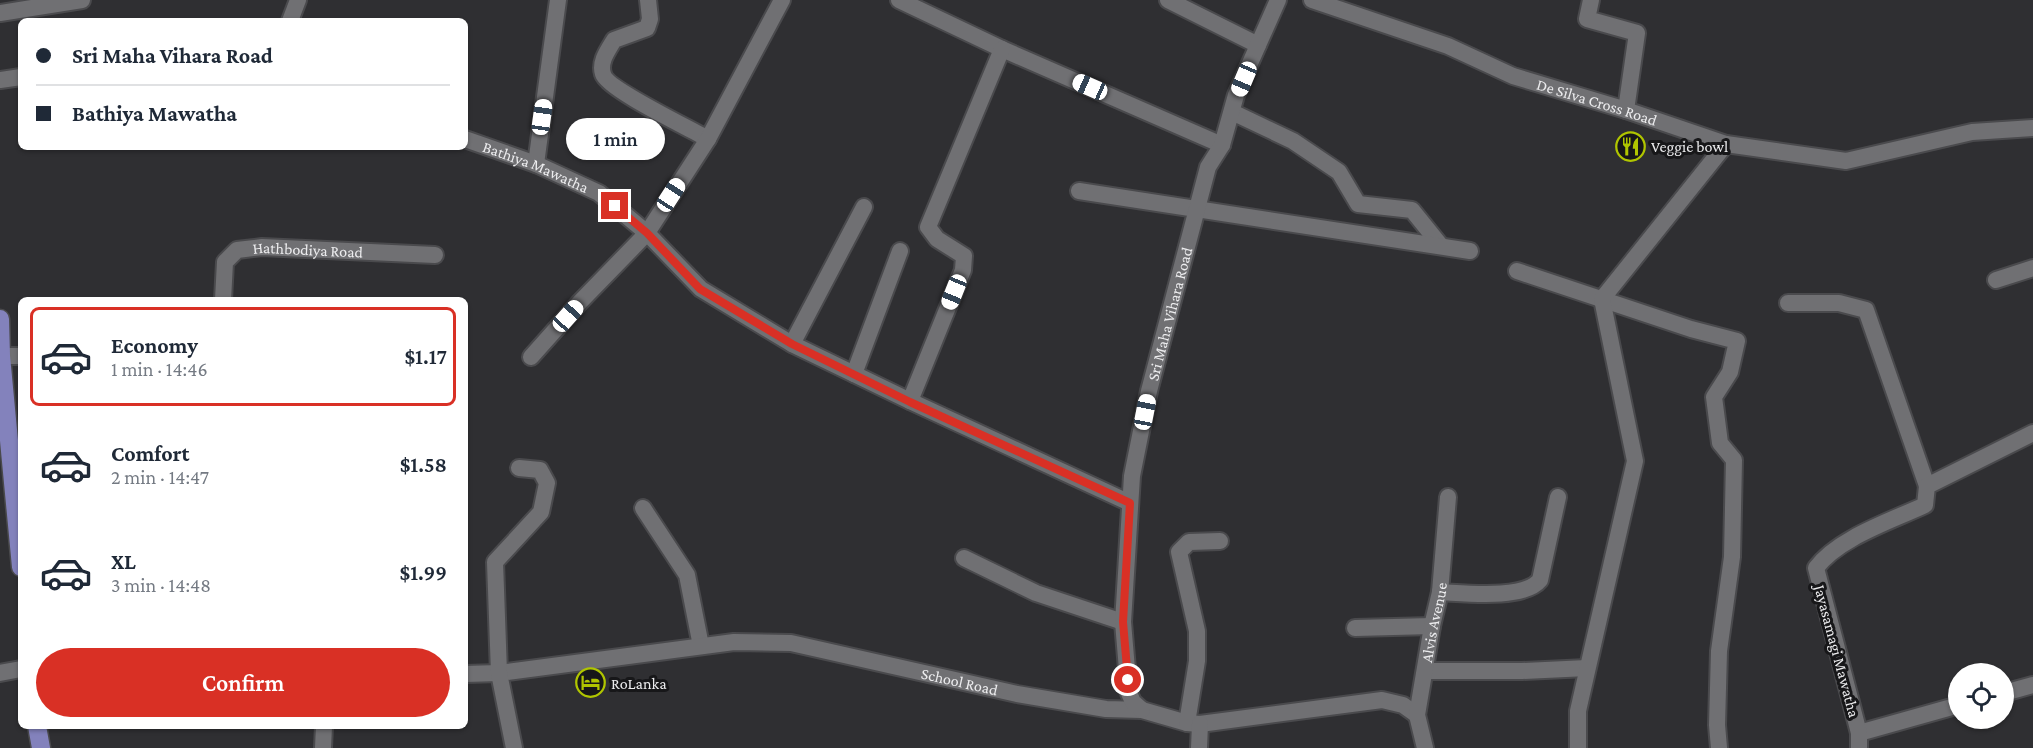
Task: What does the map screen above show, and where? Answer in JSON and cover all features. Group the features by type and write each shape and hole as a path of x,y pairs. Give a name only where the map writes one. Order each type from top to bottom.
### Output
{"main road":[{"path":"0,319 1,357 15,453 18,510"},
{"path":"38,729 41,748"}],"street":[{"path":"0,13 82,0"},
{"path":"291,18 298,0"},
{"path":"536,164 558,0"},
{"path":"648,0 650,19 647,28 614,40 602,63 603,74 625,94 708,139"},
{"path":"531,357 647,233 708,139 782,0"},
{"path":"898,0 1002,49 1222,145"},
{"path":"1168,0 1258,45"},
{"name":"Sri Maha Vihara Road","path":"1142,711 1133,702 1130,693 1123,622 1132,476 1149,391 1208,166 1222,145 1232,112 1278,0"},
{"name":"De Silva Cross Road","path":"1312,0 1448,46 1513,76 1626,110 1726,144 1846,161 1972,132 2033,128"},
{"path":"1591,0 1587,19 1637,33 1626,110"},
{"path":"910,402 963,270 964,256 937,239 928,227 1002,49"},
{"path":"0,80 18,77"},
{"path":"1232,112 1293,141 1339,172 1358,204 1412,210 1441,246"},
{"name":"Bathiya Mawatha","path":"468,140 536,164 599,193 647,233 700,289 792,344 910,402 1130,503"},
{"path":"1602,298 1726,144"},
{"path":"1079,191 1470,251"},
{"path":"792,344 864,207"},
{"name":"Hathbodiya Road","path":"223,297 225,262 237,250 262,247 435,255"},
{"path":"854,374 900,251"},
{"path":"1996,280 2033,268"},
{"path":"1517,271 1691,329 1737,341 1730,372 1713,397 1720,443 1734,460 1732,557 1719,651 1717,725 1719,748"},
{"path":"1578,748 1578,711 1635,461 1602,298"},
{"path":"1788,303 1839,303 1866,310 1927,486 2033,433"},
{"path":"1,357 18,356"},
{"path":"514,748 500,672 495,562 542,512 547,483 540,470 519,468"},
{"name":"Jayasamagi Mawatha","path":"1859,741 1816,568 1823,558 1856,538 1925,505 1927,486"},
{"name":"Alvis Avenue","path":"1425,748 1417,715 1440,592 1448,497"},
{"path":"1440,592 1497,593 1524,590 1536,585 1540,580 1558,497"},
{"path":"643,508 687,575 701,646"},
{"path":"1199,748 1194,724 1197,631 1179,552 1189,542 1220,541"},
{"path":"964,558 1036,593 1123,622"},
{"path":"1355,628 1432,626"},
{"name":"School Road","path":"500,672 735,642 791,643 1017,694 1106,709 1142,711 1194,724 1382,700 1403,705 1417,715"},
{"path":"1425,671 1587,668"},
{"path":"0,673 18,670"},
{"path":"468,674 500,672"},
{"path":"2014,690 2033,685"},
{"path":"1859,741 1948,709"},
{"path":"323,748 324,729"}],"place":[{"name":"Veggie bowl","path":"1630,146"},
{"name":"RoLanka","path":"590,683"}],"route":[{"path":"615,206 647,233 700,289 792,344 910,402 1130,503 1123,622 1128,680"}]}
